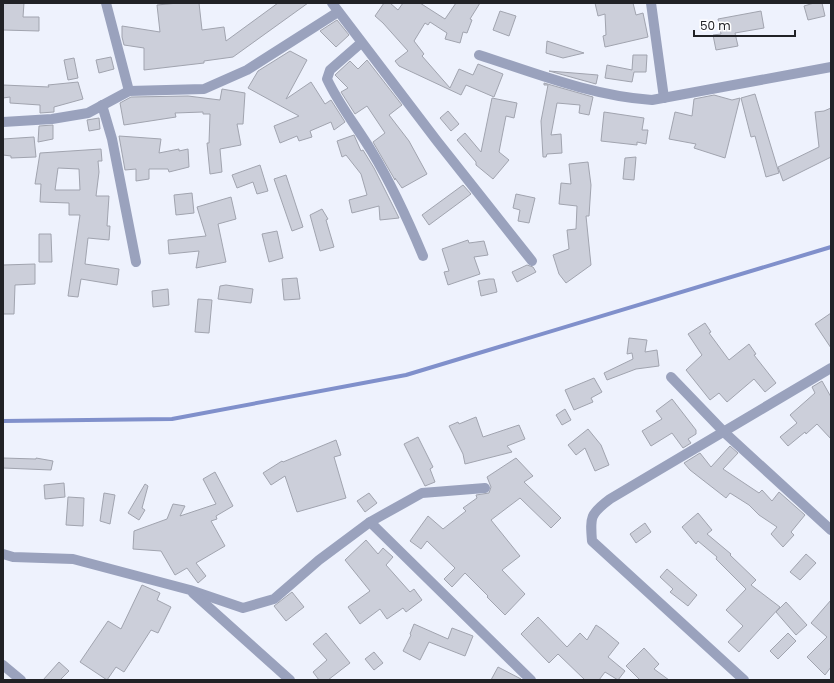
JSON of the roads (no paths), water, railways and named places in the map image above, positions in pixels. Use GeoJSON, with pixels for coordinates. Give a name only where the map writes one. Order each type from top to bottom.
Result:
{"type":"FeatureCollection","features":[{"type":"Feature","properties":{"kind":"street"},"geometry":{"type":"LineString","coordinates":[[106,3],[129,90]]}},
{"type":"Feature","properties":{"kind":"street"},"geometry":{"type":"LineString","coordinates":[[332,3],[532,261]]}},
{"type":"Feature","properties":{"kind":"street"},"geometry":{"type":"LineString","coordinates":[[651,3],[664,98]]}},
{"type":"Feature","properties":{"kind":"street"},"geometry":{"type":"LineString","coordinates":[[3,122],[52,119],[88,114],[129,90],[204,89],[247,70],[338,12]]}},
{"type":"Feature","properties":{"kind":"street"},"geometry":{"type":"LineString","coordinates":[[362,43],[330,70],[327,79],[333,93],[371,151],[398,198],[423,256]]}},
{"type":"Feature","properties":{"kind":"street"},"geometry":{"type":"LineString","coordinates":[[479,55],[581,87],[623,98],[652,100],[831,67]]}},
{"type":"Feature","properties":{"kind":"street"},"geometry":{"type":"LineString","coordinates":[[102,105],[112,139],[136,262]]}},
{"type":"Feature","properties":{"kind":"street"},"geometry":{"type":"LineString","coordinates":[[744,680],[592,541],[591,524],[595,511],[610,499],[831,368]]}},
{"type":"Feature","properties":{"kind":"street"},"geometry":{"type":"LineString","coordinates":[[671,377],[725,432],[831,530]]}},
{"type":"Feature","properties":{"kind":"street"},"geometry":{"type":"LineString","coordinates":[[3,554],[13,557],[73,559],[190,590],[243,608],[274,599],[319,560],[370,522],[422,493],[485,488]]}},
{"type":"Feature","properties":{"kind":"street"},"geometry":{"type":"LineString","coordinates":[[370,522],[531,680]]}},
{"type":"Feature","properties":{"kind":"street"},"geometry":{"type":"LineString","coordinates":[[190,590],[290,680]]}},
{"type":"Feature","properties":{"kind":"street"},"geometry":{"type":"LineString","coordinates":[[3,665],[21,680]]}},
{"type":"Feature","properties":{"kind":"waterway"},"geometry":{"type":"LineString","coordinates":[[3,421],[172,419],[406,375],[831,247]]}}]}
